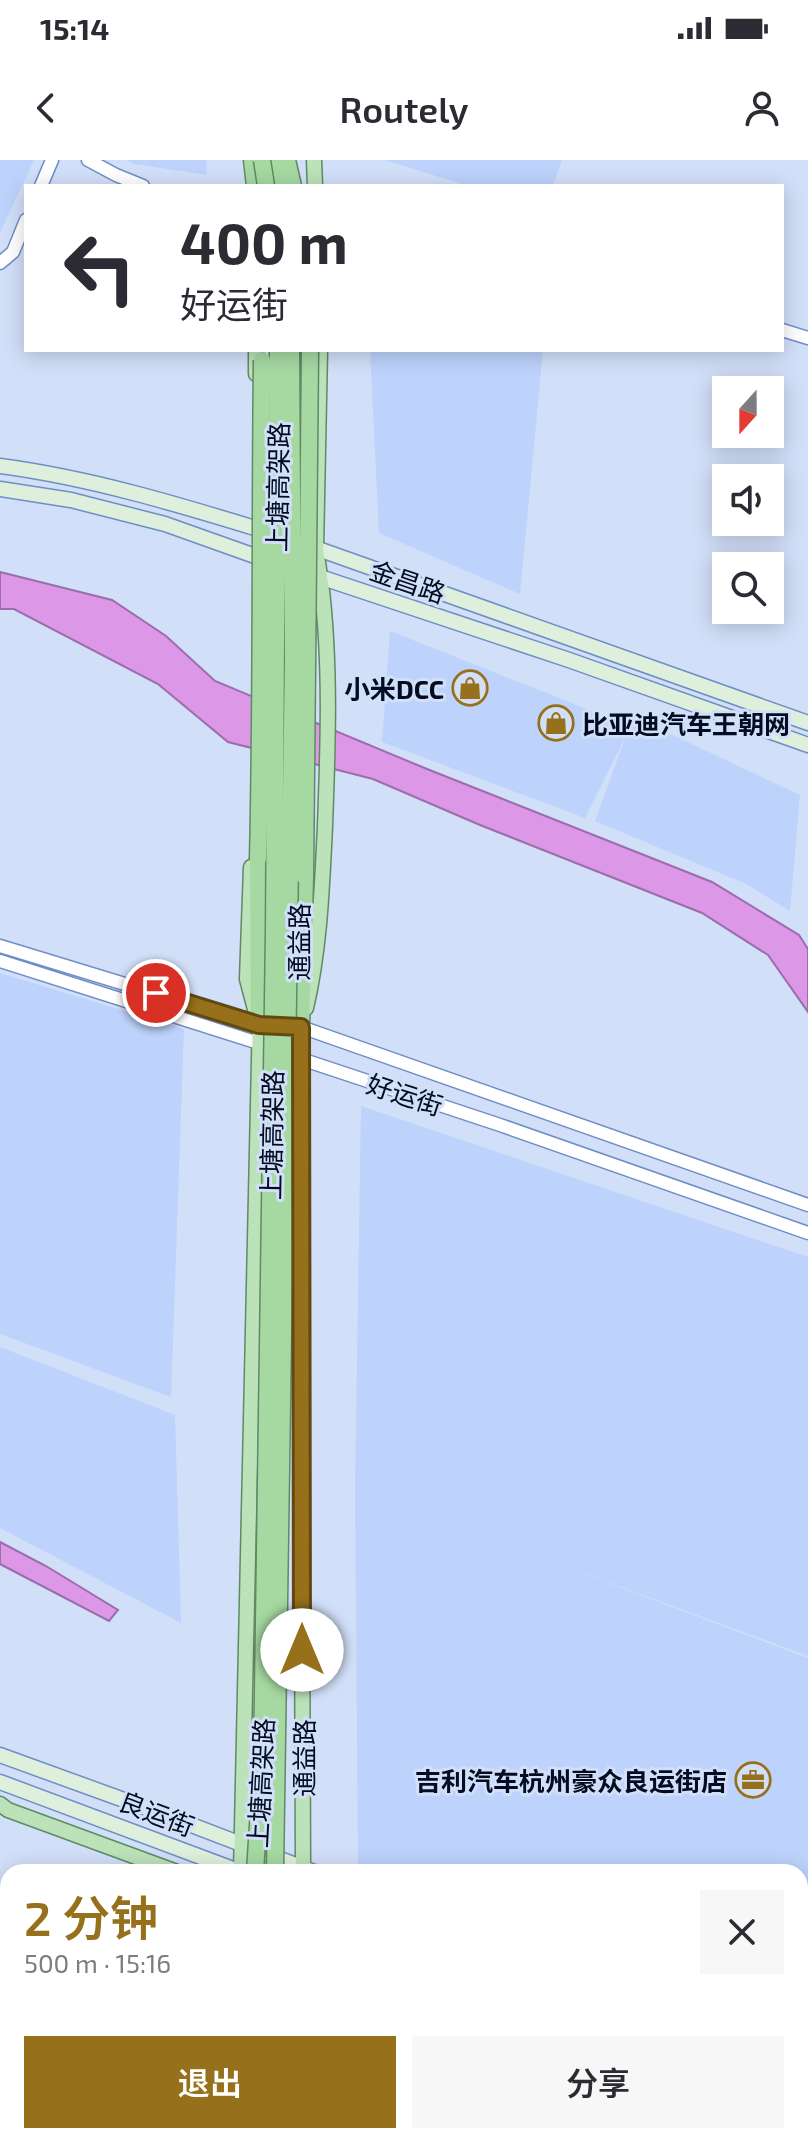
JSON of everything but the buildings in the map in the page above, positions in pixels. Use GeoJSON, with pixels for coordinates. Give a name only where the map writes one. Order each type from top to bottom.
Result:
{"type":"FeatureCollection","features":[{"type":"Feature","properties":{"kind":"highway"},"geometry":{"type":"LineString","coordinates":[[252,160],[259,184]]}},
{"type":"Feature","properties":{"kind":"highway"},"geometry":{"type":"LineString","coordinates":[[260,184],[262,160]]}},
{"type":"Feature","properties":{"kind":"highway"},"geometry":{"type":"LineString","coordinates":[[281,184],[282,160]]}},
{"type":"Feature","properties":{"kind":"highway"},"geometry":{"type":"LineString","coordinates":[[282,160],[292,184]]}},
{"type":"Feature","properties":{"kind":"highway"},"geometry":{"type":"LineString","coordinates":[[259,352],[262,713],[258,859],[259,1025]]}},
{"type":"Feature","properties":{"kind":"highway","name":"上塘高架路"},"geometry":{"type":"LineString","coordinates":[[256,1864],[262,1761],[275,902],[275,352]]}},
{"type":"Feature","properties":{"kind":"highway","name":"上塘高架路"},"geometry":{"type":"LineString","coordinates":[[275,1864],[293,661],[291,352]]}},
{"type":"Feature","properties":{"kind":"highway"},"geometry":{"type":"LineString","coordinates":[[301,1027],[310,352]]}},
{"type":"Feature","properties":{"kind":"main road"},"geometry":{"type":"LineString","coordinates":[[314,160],[315,184]]}},
{"type":"Feature","properties":{"kind":"main road"},"geometry":{"type":"LineString","coordinates":[[259,352],[253,802],[247,979],[259,1025]]}},
{"type":"Feature","properties":{"kind":"main road","name":"通益路"},"geometry":{"type":"LineString","coordinates":[[241,1864],[275,352]]}},
{"type":"Feature","properties":{"kind":"main road","name":"通益路"},"geometry":{"type":"LineString","coordinates":[[307,1864],[301,1027],[296,960],[303,638],[320,576],[316,549],[320,352]]}},
{"type":"Feature","properties":{"kind":"main road","name":"金昌路"},"geometry":{"type":"LineString","coordinates":[[0,466],[114,488],[271,532],[808,723]]}},
{"type":"Feature","properties":{"kind":"main road","name":"金昌路"},"geometry":{"type":"LineString","coordinates":[[0,489],[71,500],[165,524],[569,660],[808,745]]}},
{"type":"Feature","properties":{"kind":"main road"},"geometry":{"type":"LineString","coordinates":[[301,1027],[313,978],[320,912],[327,781],[325,617],[320,576]]}},
{"type":"Feature","properties":{"kind":"main road","name":"良运街"},"geometry":{"type":"LineString","coordinates":[[0,1755],[290,1864]]}},
{"type":"Feature","properties":{"kind":"main road","name":"良运街"},"geometry":{"type":"LineString","coordinates":[[0,1782],[220,1864]]}},
{"type":"Feature","properties":{"kind":"main road"},"geometry":{"type":"LineString","coordinates":[[0,1804],[8,1810],[155,1864]]}},
{"type":"Feature","properties":{"kind":"street"},"geometry":{"type":"LineString","coordinates":[[42,184],[52,160]]}},
{"type":"Feature","properties":{"kind":"street"},"geometry":{"type":"LineString","coordinates":[[88,160],[139,184]]}},
{"type":"Feature","properties":{"kind":"street"},"geometry":{"type":"LineString","coordinates":[[0,263],[13,252],[24,225]]}},
{"type":"Feature","properties":{"kind":"street"},"geometry":{"type":"LineString","coordinates":[[784,331],[808,338]]}},
{"type":"Feature","properties":{"kind":"street","name":"好运街"},"geometry":{"type":"LineString","coordinates":[[0,946],[259,1025],[301,1027],[808,1205]]}},
{"type":"Feature","properties":{"kind":"street","name":"好运街"},"geometry":{"type":"LineString","coordinates":[[0,961],[258,1042],[808,1233]]}},
{"type":"Feature","properties":{"kind":"shaded area"},"geometry":{"type":"Polygon","coordinates":[[[0,160],[34,160],[0,233],[0,160]]]}},
{"type":"Feature","properties":{"kind":"shaded area"},"geometry":{"type":"Polygon","coordinates":[[[127,160],[206,160],[207,175],[134,164],[127,160]]]}},
{"type":"Feature","properties":{"kind":"shaded area"},"geometry":{"type":"Polygon","coordinates":[[[385,160],[562,160],[554,184],[462,184],[385,160]]]}},
{"type":"Feature","properties":{"kind":"shaded area"},"geometry":{"type":"Polygon","coordinates":[[[370,352],[543,352],[520,594],[379,533],[370,352]]]}},
{"type":"Feature","properties":{"kind":"shaded area"},"geometry":{"type":"Polygon","coordinates":[[[0,572],[112,600],[166,636],[215,681],[712,882],[799,935],[808,949],[808,1012],[768,955],[702,913],[373,779],[228,742],[158,684],[14,609],[0,609],[0,572]]]}},
{"type":"Feature","properties":{"kind":"shaded area"},"geometry":{"type":"Polygon","coordinates":[[[390,631],[630,726],[634,717],[800,795],[790,911],[746,884],[595,821],[626,736],[585,818],[382,742],[390,631]]]}},
{"type":"Feature","properties":{"kind":"shaded area"},"geometry":{"type":"Polygon","coordinates":[[[0,973],[184,1029],[171,1397],[0,1334],[0,973]]]}},
{"type":"Feature","properties":{"kind":"shaded area"},"geometry":{"type":"Polygon","coordinates":[[[361,1106],[808,1257],[808,1656],[529,1553],[808,1658],[808,1864],[358,1864],[355,1488],[361,1106]]]}},
{"type":"Feature","properties":{"kind":"shaded area"},"geometry":{"type":"Polygon","coordinates":[[[0,1347],[175,1415],[181,1623],[0,1528],[0,1347]]]}},
{"type":"Feature","properties":{"kind":"shaded area"},"geometry":{"type":"Polygon","coordinates":[[[0,1542],[118,1610],[109,1621],[0,1564],[0,1542]]]}},
{"type":"Feature","properties":{"kind":"place","name":"小米DCC"},"geometry":{"type":"Point","coordinates":[470,688]}},
{"type":"Feature","properties":{"kind":"place","name":"比亚迪汽车王朝网"},"geometry":{"type":"Point","coordinates":[556,723]}},
{"type":"Feature","properties":{"kind":"place","name":"吉利汽车杭州豪众良运街店"},"geometry":{"type":"Point","coordinates":[753,1780]}},
{"type":"Feature","properties":{"kind":"route"},"geometry":{"type":"LineString","coordinates":[[156,993],[259,1025],[301,1027],[302,1650]]}}]}
